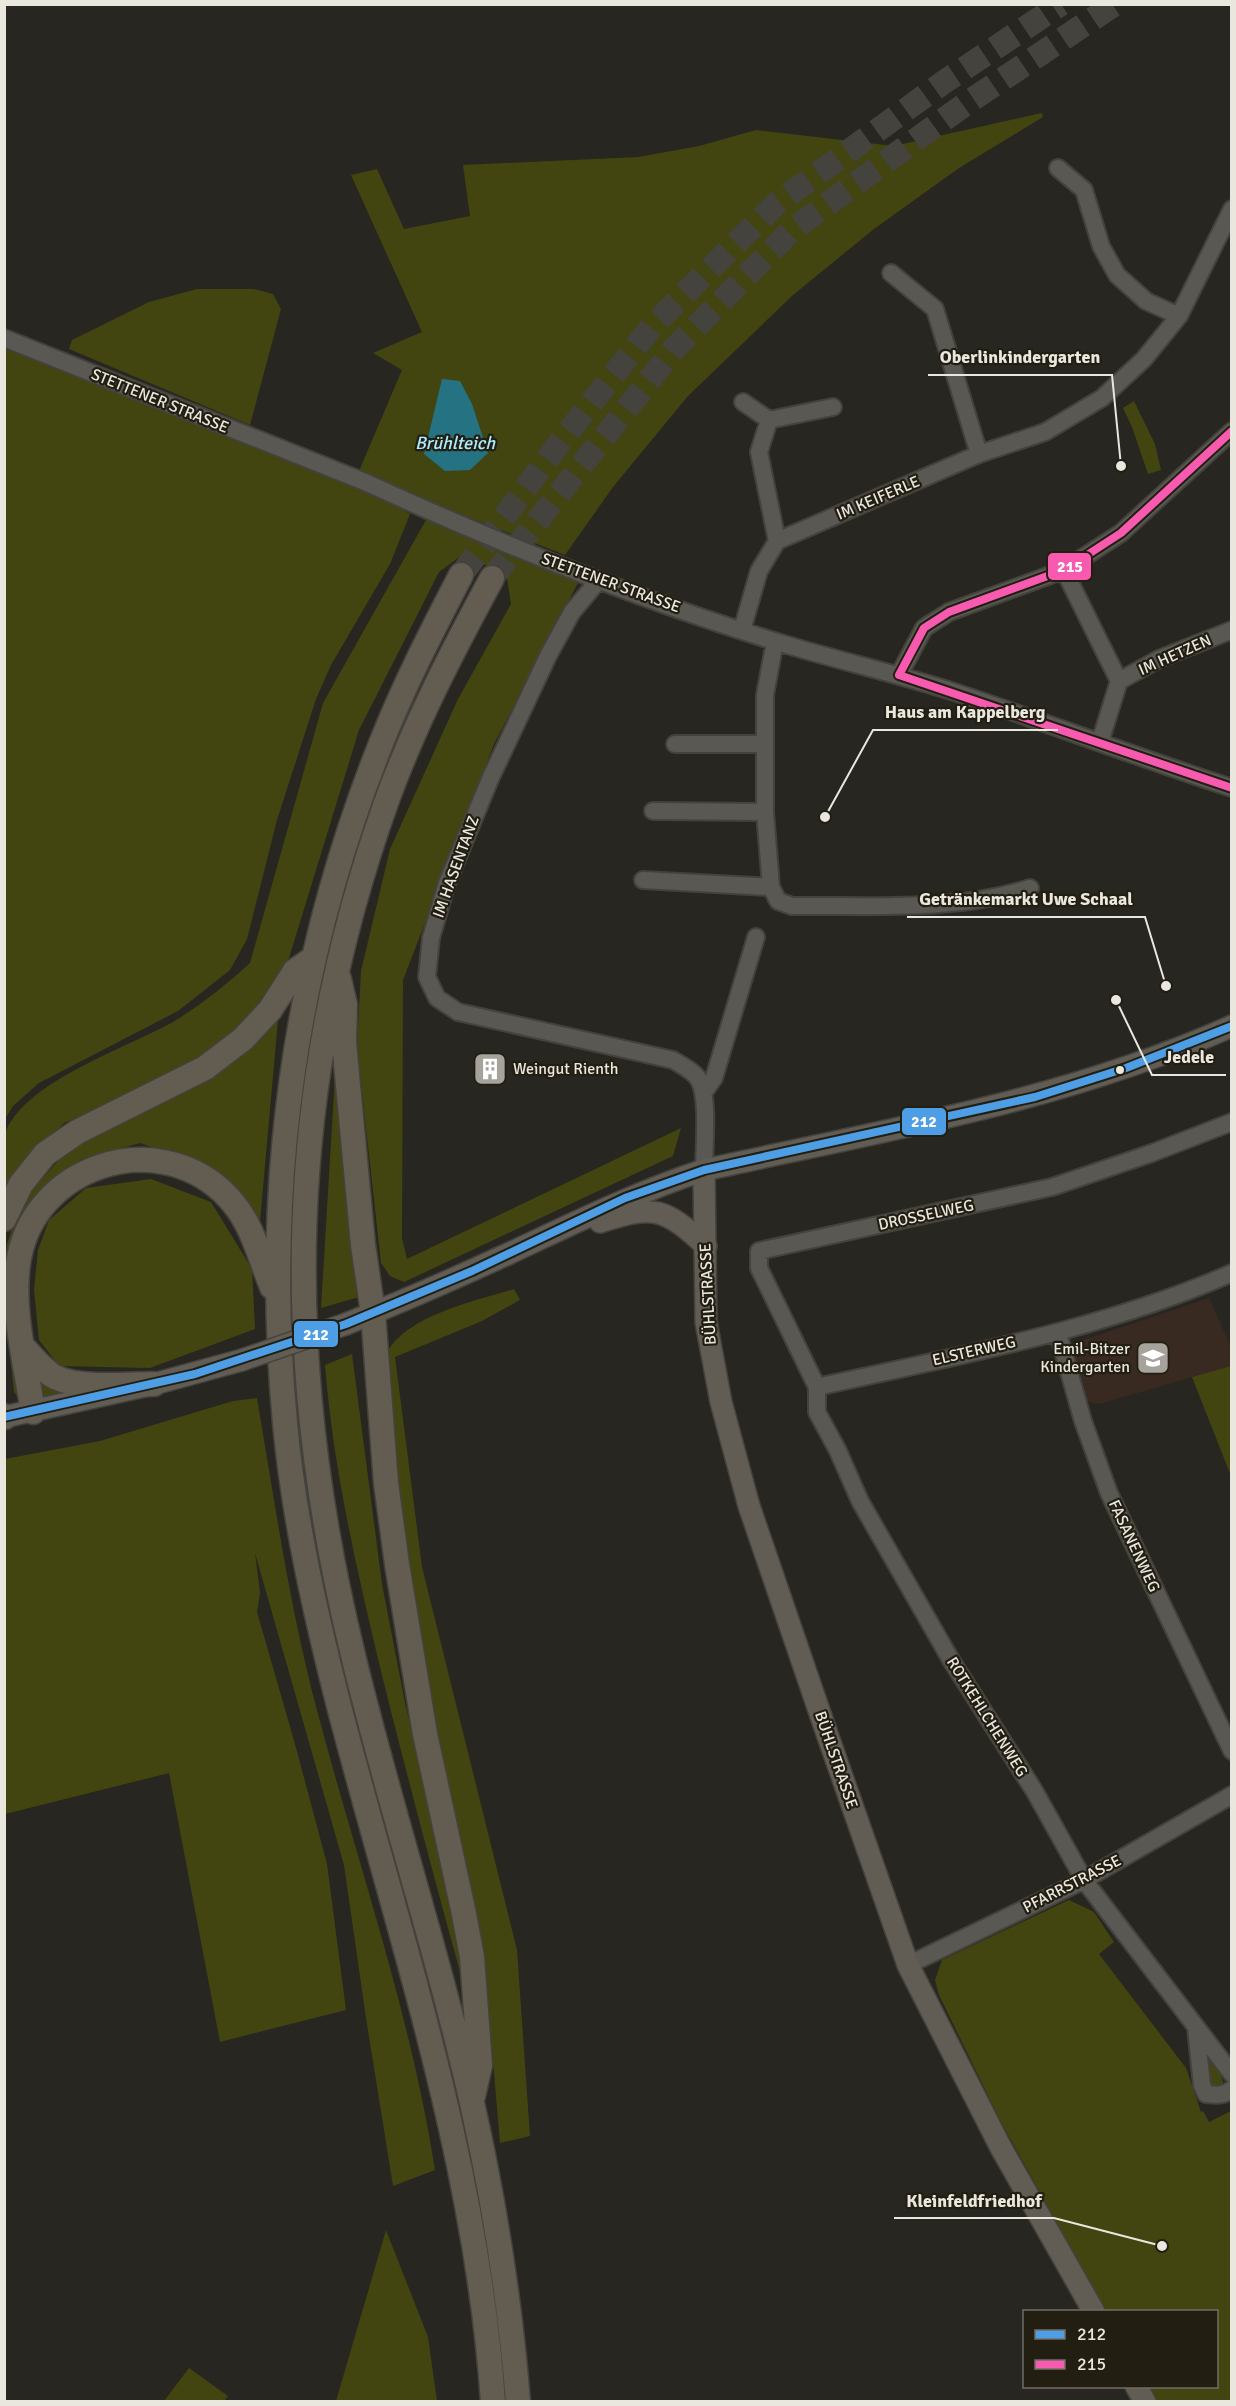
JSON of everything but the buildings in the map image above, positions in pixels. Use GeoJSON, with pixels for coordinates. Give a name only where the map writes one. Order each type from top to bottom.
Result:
{"type":"FeatureCollection","features":[{"type":"Feature","properties":{"kind":"highway"},"geometry":{"type":"LineString","coordinates":[[461,575],[416,662],[380,745],[353,820],[314,958],[295,1052],[284,1134],[279,1214],[278,1302],[287,1440],[311,1584],[339,1705],[446,2104],[477,2267],[493,2402]]}},
{"type":"Feature","properties":{"kind":"highway"},"geometry":{"type":"LineString","coordinates":[[492,578],[436,684],[388,799],[364,869],[337,970],[317,1076],[305,1202],[303,1321],[312,1437],[333,1568],[352,1651],[472,2101],[503,2268],[518,2402]]}},
{"type":"Feature","properties":{"kind":"highway"},"geometry":{"type":"LineString","coordinates":[[4,1219],[21,1184],[45,1154],[77,1132],[205,1068],[243,1039],[270,1010],[295,971],[314,958]]}},
{"type":"Feature","properties":{"kind":"highway"},"geometry":{"type":"LineString","coordinates":[[337,970],[345,1005],[344,1042],[363,1245],[373,1313],[386,1483],[410,1651],[425,1734],[472,1957],[480,2065],[472,2101]]}},
{"type":"Feature","properties":{"kind":"highway"},"geometry":{"type":"LineString","coordinates":[[33,1412],[17,1305],[19,1258],[29,1230],[46,1202],[66,1183],[97,1167],[126,1160],[154,1161],[177,1166],[202,1176],[222,1191],[247,1222],[278,1302]]}},
{"type":"Feature","properties":{"kind":"highway"},"geometry":{"type":"LineString","coordinates":[[23,1347],[56,1378],[91,1384],[154,1384]]}},
{"type":"Feature","properties":{"kind":"main road"},"geometry":{"type":"LineString","coordinates":[[5,1417],[154,1384],[242,1360],[346,1324],[517,1250],[626,1198],[704,1170],[1035,1097],[1126,1068],[1232,1026]]}},
{"type":"Feature","properties":{"kind":"main road","name":"BÜHLSTRASSE"},"geometry":{"type":"LineString","coordinates":[[704,1170],[706,1322],[721,1402],[749,1506],[908,1965],[1000,2146],[1093,2310]]}},
{"type":"Feature","properties":{"kind":"main road"},"geometry":{"type":"LineString","coordinates":[[517,1250],[625,1214],[657,1211],[670,1216],[706,1246]]}},
{"type":"Feature","properties":{"kind":"main road"},"geometry":{"type":"LineString","coordinates":[[1137,2388],[1145,2402]]}},
{"type":"Feature","properties":{"kind":"street"},"geometry":{"type":"LineString","coordinates":[[1058,168],[1084,190],[1101,246],[1117,275],[1146,302],[1179,316]]}},
{"type":"Feature","properties":{"kind":"street","name":"IM KEIFERLE"},"geometry":{"type":"LineString","coordinates":[[777,541],[979,454],[1045,432],[1102,398],[1144,359],[1179,316],[1232,209]]}},
{"type":"Feature","properties":{"kind":"street"},"geometry":{"type":"LineString","coordinates":[[891,273],[935,309],[979,454]]}},
{"type":"Feature","properties":{"kind":"street","name":"STETTENER STRASSE"},"geometry":{"type":"LineString","coordinates":[[4,338],[365,482],[598,581],[775,641],[898,675],[1230,785]]}},
{"type":"Feature","properties":{"kind":"street"},"geometry":{"type":"LineString","coordinates":[[743,402],[769,420],[833,407]]}},
{"type":"Feature","properties":{"kind":"street"},"geometry":{"type":"LineString","coordinates":[[742,630],[759,571],[777,541],[759,452],[769,420]]}},
{"type":"Feature","properties":{"kind":"street"},"geometry":{"type":"LineString","coordinates":[[898,675],[924,628],[932,622],[949,612],[1064,570],[1121,533],[1232,431]]}},
{"type":"Feature","properties":{"kind":"street","name":"IM HETZEN"},"geometry":{"type":"LineString","coordinates":[[1064,570],[1119,681],[1100,742]]}},
{"type":"Feature","properties":{"kind":"street","name":"IM HASENTANZ"},"geometry":{"type":"LineString","coordinates":[[598,581],[572,612],[562,630],[491,777],[447,883],[431,938],[427,977],[437,998],[458,1012],[673,1060],[698,1078],[704,1092]]}},
{"type":"Feature","properties":{"kind":"street","name":"IM HETZEN"},"geometry":{"type":"LineString","coordinates":[[1119,681],[1159,659],[1232,630]]}},
{"type":"Feature","properties":{"kind":"street"},"geometry":{"type":"LineString","coordinates":[[775,641],[765,695],[765,812],[771,887],[778,901],[792,906],[967,903],[1011,895],[1030,888]]}},
{"type":"Feature","properties":{"kind":"street"},"geometry":{"type":"LineString","coordinates":[[675,744],[765,744]]}},
{"type":"Feature","properties":{"kind":"street"},"geometry":{"type":"LineString","coordinates":[[653,811],[765,812]]}},
{"type":"Feature","properties":{"kind":"street"},"geometry":{"type":"LineString","coordinates":[[643,880],[771,887]]}},
{"type":"Feature","properties":{"kind":"street"},"geometry":{"type":"LineString","coordinates":[[704,1170],[704,1092],[714,1078],[756,937]]}},
{"type":"Feature","properties":{"kind":"street","name":"DROSSELWEG"},"geometry":{"type":"LineString","coordinates":[[817,1387],[759,1268],[759,1251],[1052,1187],[1152,1154],[1232,1122]]}},
{"type":"Feature","properties":{"kind":"street","name":"ELSTERWEG"},"geometry":{"type":"LineString","coordinates":[[817,1387],[1058,1333],[1206,1284],[1232,1273]]}},
{"type":"Feature","properties":{"kind":"street","name":"FASANENWEG"},"geometry":{"type":"LineString","coordinates":[[1058,1333],[1083,1421],[1109,1493],[1232,1751]]}},
{"type":"Feature","properties":{"kind":"street","name":"ROTKEHLCHENWEG"},"geometry":{"type":"LineString","coordinates":[[817,1387],[817,1412],[838,1451],[860,1501],[951,1659],[1035,1792],[1084,1880],[1232,2074]]}},
{"type":"Feature","properties":{"kind":"street","name":"PFARRSTRASSE"},"geometry":{"type":"LineString","coordinates":[[908,1965],[1084,1880],[1232,1795]]}},
{"type":"Feature","properties":{"kind":"street"},"geometry":{"type":"LineString","coordinates":[[1196,2027],[1202,2085],[1206,2094],[1216,2095],[1232,2089]]}},
{"type":"Feature","properties":{"kind":"shaded area"},"geometry":{"type":"Polygon","coordinates":[[[1042,113],[1043,117],[959,168],[874,229],[793,295],[688,396],[613,487],[565,555],[427,501],[359,471],[402,370],[373,353],[422,332],[351,175],[377,169],[404,229],[470,216],[463,165],[638,157],[699,146],[756,130],[894,146],[1042,113]]]}},
{"type":"Feature","properties":{"kind":"shaded area"},"geometry":{"type":"Polygon","coordinates":[[[197,289],[254,289],[273,294],[281,309],[250,425],[69,349],[72,340],[149,302],[197,289]]]}},
{"type":"Feature","properties":{"kind":"shaded area"},"geometry":{"type":"Polygon","coordinates":[[[5,342],[361,485],[410,514],[390,564],[331,665],[316,699],[277,820],[247,939],[230,970],[178,1011],[39,1083],[13,1106],[5,1119],[5,342]]]}},
{"type":"Feature","properties":{"kind":"shaded area"},"geometry":{"type":"Polygon","coordinates":[[[1134,401],[1155,444],[1161,470],[1148,474],[1123,408],[1134,401]]]}},
{"type":"Feature","properties":{"kind":"shaded area"},"geometry":{"type":"Polygon","coordinates":[[[426,520],[579,581],[494,744],[403,980],[402,1238],[407,1259],[681,1128],[673,1156],[404,1282],[390,1276],[381,1263],[357,1046],[361,971],[390,849],[458,699],[511,604],[507,578],[465,553],[439,572],[359,730],[289,958],[242,1027],[182,1072],[64,1123],[8,1181],[5,1191],[3,1151],[6,1131],[17,1113],[34,1097],[56,1081],[80,1068],[173,1022],[213,994],[250,963],[323,703],[426,520]]]}},
{"type":"Feature","properties":{"kind":"shaded area"},"geometry":{"type":"Polygon","coordinates":[[[278,1020],[260,1221],[212,1168],[140,1143],[80,1160],[29,1211],[20,1397],[18,1397],[14,1392],[5,1309],[4,1268],[7,1244],[22,1201],[69,1149],[204,1081],[278,1020]]]}},
{"type":"Feature","properties":{"kind":"shaded area"},"geometry":{"type":"Polygon","coordinates":[[[335,1076],[359,1297],[321,1308],[335,1076]]]}},
{"type":"Feature","properties":{"kind":"shaded area"},"geometry":{"type":"Polygon","coordinates":[[[151,1179],[211,1202],[252,1269],[255,1329],[150,1368],[59,1366],[39,1340],[34,1290],[38,1250],[49,1220],[86,1188],[151,1179]]]}},
{"type":"Feature","properties":{"kind":"shaded area"},"geometry":{"type":"Polygon","coordinates":[[[514,1289],[520,1300],[482,1321],[395,1357],[422,1567],[517,1950],[530,2136],[500,2143],[483,1944],[441,1752],[414,1595],[394,1447],[387,1352],[410,1328],[426,1319],[462,1304],[514,1289]]]}},
{"type":"Feature","properties":{"kind":"shaded area","name":"Emil-Bitzer Kindergarten"},"geometry":{"type":"Polygon","coordinates":[[[1209,1298],[1231,1347],[1231,1366],[1099,1404],[1085,1401],[1072,1350],[1078,1342],[1209,1298]]]}},
{"type":"Feature","properties":{"kind":"shaded area"},"geometry":{"type":"Polygon","coordinates":[[[352,1354],[382,1584],[405,1703],[432,1812],[467,1997],[378,1659],[339,1476],[325,1365],[352,1354]]]}},
{"type":"Feature","properties":{"kind":"shaded area"},"geometry":{"type":"Polygon","coordinates":[[[1232,1366],[1231,1476],[1192,1377],[1232,1366]]]}},
{"type":"Feature","properties":{"kind":"shaded area"},"geometry":{"type":"Polygon","coordinates":[[[38,1372],[79,1392],[40,1400],[38,1372]]]}},
{"type":"Feature","properties":{"kind":"shaded area"},"geometry":{"type":"Polygon","coordinates":[[[257,1398],[284,1557],[308,1675],[398,1997],[425,2112],[435,2170],[393,2186],[344,1865],[255,1553],[260,1593],[257,1612],[327,1864],[346,2010],[220,2042],[169,1773],[5,1814],[5,1459],[100,1441],[233,1401],[257,1398]]]}},
{"type":"Feature","properties":{"kind":"shaded area"},"geometry":{"type":"Polygon","coordinates":[[[1069,1900],[1094,1912],[1114,1942],[1099,1954],[1186,2068],[1201,2112],[1203,2111],[1209,2122],[1231,2111],[1231,2401],[1156,2401],[1149,2388],[1218,2388],[1218,2310],[1104,2310],[1000,2120],[939,1995],[935,1980],[942,1960],[1069,1900]]]}},
{"type":"Feature","properties":{"kind":"shaded area"},"geometry":{"type":"Polygon","coordinates":[[[1208,2059],[1221,2074],[1224,2086],[1220,2089],[1211,2087],[1206,2061],[1208,2059]]]}},
{"type":"Feature","properties":{"kind":"shaded area"},"geometry":{"type":"Polygon","coordinates":[[[386,2230],[428,2337],[437,2401],[336,2401],[386,2230]]]}},
{"type":"Feature","properties":{"kind":"shaded area"},"geometry":{"type":"Polygon","coordinates":[[[189,2368],[228,2396],[224,2401],[164,2401],[189,2368]]]}},
{"type":"Feature","properties":{"kind":"water","name":"Brühlteich"},"geometry":{"type":"Polygon","coordinates":[[[442,379],[460,381],[472,404],[488,453],[470,470],[445,471],[424,454],[442,379]]]}},
{"type":"Feature","properties":{"kind":"tunnel"},"geometry":{"type":"LineString","coordinates":[[461,575],[557,446],[654,324],[776,204],[944,82],[1061,4]]}},
{"type":"Feature","properties":{"kind":"tunnel"},"geometry":{"type":"LineString","coordinates":[[492,578],[675,348],[793,229],[964,105],[1115,4]]}},
{"type":"Feature","properties":{"kind":"transit line","name":"215"},"geometry":{"type":"LineString","coordinates":[[899,675],[924,628],[949,612],[1064,570],[1121,533],[1232,431]]}},
{"type":"Feature","properties":{"kind":"transit line","name":"215"},"geometry":{"type":"LineString","coordinates":[[899,675],[1232,788]]}},
{"type":"Feature","properties":{"kind":"transit line","name":"212"},"geometry":{"type":"LineString","coordinates":[[4,1417],[195,1374],[346,1324],[472,1271],[625,1198],[704,1170],[1035,1097],[1126,1068],[1232,1026]]}},
{"type":"Feature","properties":{"kind":"place","name":"Oberlinkindergarten"},"geometry":{"type":"Point","coordinates":[1121,466]}},
{"type":"Feature","properties":{"kind":"place","name":"Haus am Kappelberg"},"geometry":{"type":"Point","coordinates":[825,817]}},
{"type":"Feature","properties":{"kind":"place","name":"Getränkemarkt Uwe Schaal"},"geometry":{"type":"Point","coordinates":[1166,986]}},
{"type":"Feature","properties":{"kind":"place","name":"Jedele"},"geometry":{"type":"Point","coordinates":[1116,1000]}},
{"type":"Feature","properties":{"kind":"place","name":"Weingut Rienth"},"geometry":{"type":"Point","coordinates":[490,1069]}},
{"type":"Feature","properties":{"kind":"place","name":"Emil-Bitzer Kindergarten"},"geometry":{"type":"Point","coordinates":[1153,1358]}},
{"type":"Feature","properties":{"kind":"place","name":"Kleinfeldfriedhof"},"geometry":{"type":"Point","coordinates":[1162,2246]}}]}
